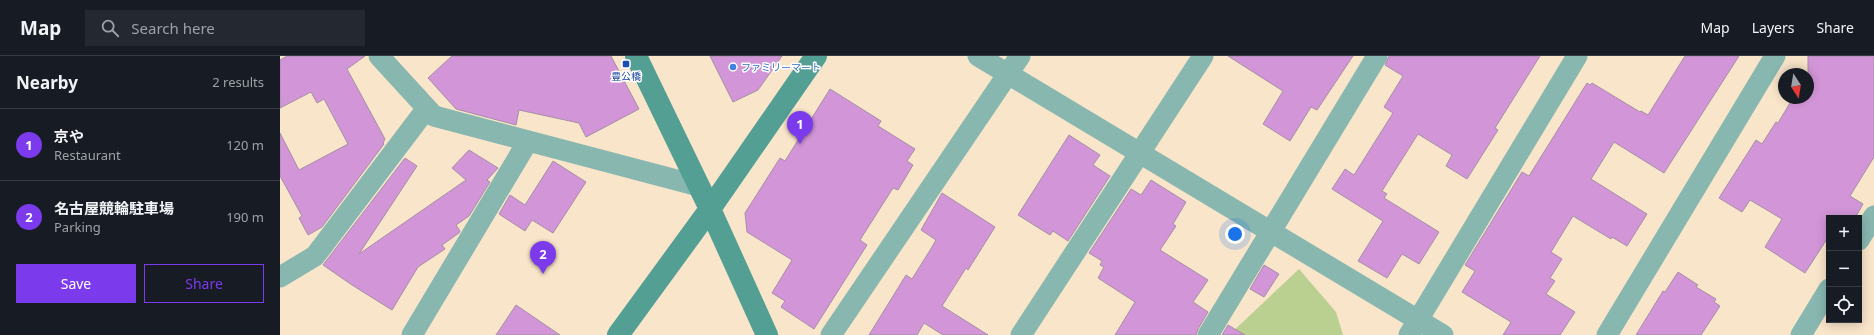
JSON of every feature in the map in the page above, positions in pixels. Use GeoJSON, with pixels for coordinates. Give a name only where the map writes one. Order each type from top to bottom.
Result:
{"type":"FeatureCollection","features":[{"type":"Feature","properties":{"kind":"street"},"geometry":{"type":"LineString","coordinates":[[379,56],[434,116],[699,186]]}},
{"type":"Feature","properties":{"kind":"street"},"geometry":{"type":"LineString","coordinates":[[636,56],[710,209],[767,335]]}},
{"type":"Feature","properties":{"kind":"street"},"geometry":{"type":"LineString","coordinates":[[618,335],[710,209],[816,56]]}},
{"type":"Feature","properties":{"kind":"street"},"geometry":{"type":"LineString","coordinates":[[978,56],[1271,232],[1414,328],[1443,335]]}},
{"type":"Feature","properties":{"kind":"street"},"geometry":{"type":"LineString","coordinates":[[831,335],[1020,56]]}},
{"type":"Feature","properties":{"kind":"street"},"geometry":{"type":"LineString","coordinates":[[1021,335],[1203,56]]}},
{"type":"Feature","properties":{"kind":"street"},"geometry":{"type":"LineString","coordinates":[[1208,335],[1377,56]]}},
{"type":"Feature","properties":{"kind":"street"},"geometry":{"type":"LineString","coordinates":[[1414,328],[1577,56]]}},
{"type":"Feature","properties":{"kind":"street"},"geometry":{"type":"LineString","coordinates":[[1607,335],[1775,56]]}},
{"type":"Feature","properties":{"kind":"street"},"geometry":{"type":"LineString","coordinates":[[280,277],[315,256],[427,108]]}},
{"type":"Feature","properties":{"kind":"street"},"geometry":{"type":"LineString","coordinates":[[412,335],[528,141]]}},
{"type":"Feature","properties":{"kind":"street"},"geometry":{"type":"LineString","coordinates":[[1862,235],[1874,216]]}},
{"type":"Feature","properties":{"kind":"street"},"geometry":{"type":"LineString","coordinates":[[1801,335],[1826,294]]}},
{"type":"Feature","properties":{"kind":"green space"},"geometry":{"type":"Polygon","coordinates":[[[1299,269],[1336,312],[1343,335],[1229,335],[1299,269]]]}},
{"type":"Feature","properties":{"kind":"building"},"geometry":{"type":"Polygon","coordinates":[[[287,56],[365,56],[347,69],[385,139],[384,144],[322,227],[308,235],[299,218],[302,216],[280,176],[280,133],[299,170],[348,144],[324,99],[317,103],[311,92],[280,108],[280,60],[287,56]]]}},
{"type":"Feature","properties":{"kind":"building"},"geometry":{"type":"Polygon","coordinates":[[[452,56],[611,56],[639,109],[586,137],[579,123],[519,110],[516,125],[456,109],[428,78],[452,56]]]}},
{"type":"Feature","properties":{"kind":"building"},"geometry":{"type":"Polygon","coordinates":[[[710,56],[782,56],[758,90],[733,102],[710,56]]]}},
{"type":"Feature","properties":{"kind":"building"},"geometry":{"type":"Polygon","coordinates":[[[1228,56],[1353,56],[1317,110],[1311,107],[1290,141],[1263,124],[1283,91],[1228,56]]]}},
{"type":"Feature","properties":{"kind":"building"},"geometry":{"type":"Polygon","coordinates":[[[1389,56],[1540,56],[1495,128],[1498,130],[1467,179],[1446,166],[1452,155],[1418,134],[1382,191],[1387,194],[1384,198],[1439,232],[1419,264],[1402,254],[1387,278],[1358,261],[1383,221],[1332,189],[1345,169],[1354,175],[1393,113],[1384,107],[1403,76],[1385,65],[1389,56]]]}},
{"type":"Feature","properties":{"kind":"building"},"geometry":{"type":"Polygon","coordinates":[[[1685,56],[1739,56],[1664,173],[1614,142],[1591,179],[1647,214],[1627,246],[1612,237],[1611,239],[1573,216],[1551,252],[1562,259],[1550,278],[1555,281],[1546,294],[1575,312],[1560,335],[1503,335],[1511,322],[1462,292],[1475,271],[1465,265],[1522,172],[1529,176],[1587,83],[1590,85],[1592,83],[1640,112],[1641,111],[1648,115],[1685,56]]]}},
{"type":"Feature","properties":{"kind":"building"},"geometry":{"type":"Polygon","coordinates":[[[1808,56],[1874,56],[1874,157],[1850,196],[1863,204],[1857,215],[1826,215],[1826,241],[1805,273],[1765,247],[1782,219],[1750,200],[1742,212],[1719,198],[1756,140],[1762,144],[1776,122],[1778,123],[1789,104],[1814,104],[1814,68],[1808,68],[1808,56]]]}},
{"type":"Feature","properties":{"kind":"building"},"geometry":{"type":"Polygon","coordinates":[[[830,89],[881,121],[878,126],[915,149],[907,161],[913,165],[898,190],[893,188],[860,240],[867,245],[814,329],[781,307],[785,301],[772,293],[792,260],[747,232],[745,213],[780,158],[785,161],[830,89]]]}},
{"type":"Feature","properties":{"kind":"building"},"geometry":{"type":"Polygon","coordinates":[[[1069,135],[1100,155],[1093,165],[1110,176],[1068,241],[1053,231],[1050,235],[1018,215],[1069,135]]]}},
{"type":"Feature","properties":{"kind":"building"},"geometry":{"type":"Polygon","coordinates":[[[469,150],[498,168],[487,180],[490,182],[469,216],[456,225],[460,231],[459,233],[442,245],[445,249],[418,267],[392,310],[323,265],[405,158],[417,166],[359,254],[466,180],[452,168],[469,150]]]}},
{"type":"Feature","properties":{"kind":"building"},"geometry":{"type":"Polygon","coordinates":[[[553,161],[586,182],[553,233],[532,220],[525,231],[499,214],[510,195],[525,205],[553,161]]]}},
{"type":"Feature","properties":{"kind":"building"},"geometry":{"type":"Polygon","coordinates":[[[1151,180],[1186,202],[1173,224],[1176,226],[1160,250],[1208,280],[1193,302],[1208,312],[1196,335],[1115,335],[1135,302],[1098,278],[1104,267],[1100,265],[1102,261],[1089,253],[1131,189],[1141,195],[1151,180]]]}},
{"type":"Feature","properties":{"kind":"building"},"geometry":{"type":"Polygon","coordinates":[[[942,193],[995,227],[968,270],[966,268],[942,306],[988,335],[943,335],[924,323],[917,335],[869,335],[906,275],[912,279],[936,240],[921,230],[942,193]]]}},
{"type":"Feature","properties":{"kind":"building"},"geometry":{"type":"Polygon","coordinates":[[[1264,265],[1279,274],[1264,297],[1250,289],[1264,265]]]}},
{"type":"Feature","properties":{"kind":"building"},"geometry":{"type":"Polygon","coordinates":[[[1678,272],[1698,285],[1696,287],[1716,299],[1714,302],[1720,306],[1701,335],[1636,335],[1663,291],[1665,292],[1678,272]]]}},
{"type":"Feature","properties":{"kind":"building"},"geometry":{"type":"Polygon","coordinates":[[[516,305],[560,335],[496,335],[516,305]]]}},
{"type":"Feature","properties":{"kind":"building"},"geometry":{"type":"Polygon","coordinates":[[[1228,325],[1245,335],[1222,335],[1228,325]]]}},
{"type":"Feature","properties":{"kind":"place","name":"豊公橋"},"geometry":{"type":"Point","coordinates":[626,64]}},
{"type":"Feature","properties":{"kind":"place","name":"ファミリーマート"},"geometry":{"type":"Point","coordinates":[733,67]}},
{"type":"Feature","properties":{"kind":"place","name":"京や"},"geometry":{"type":"Point","coordinates":[800,144]}},
{"type":"Feature","properties":{"kind":"place","name":"名古屋競輪駐車場"},"geometry":{"type":"Point","coordinates":[543,274]}}]}
